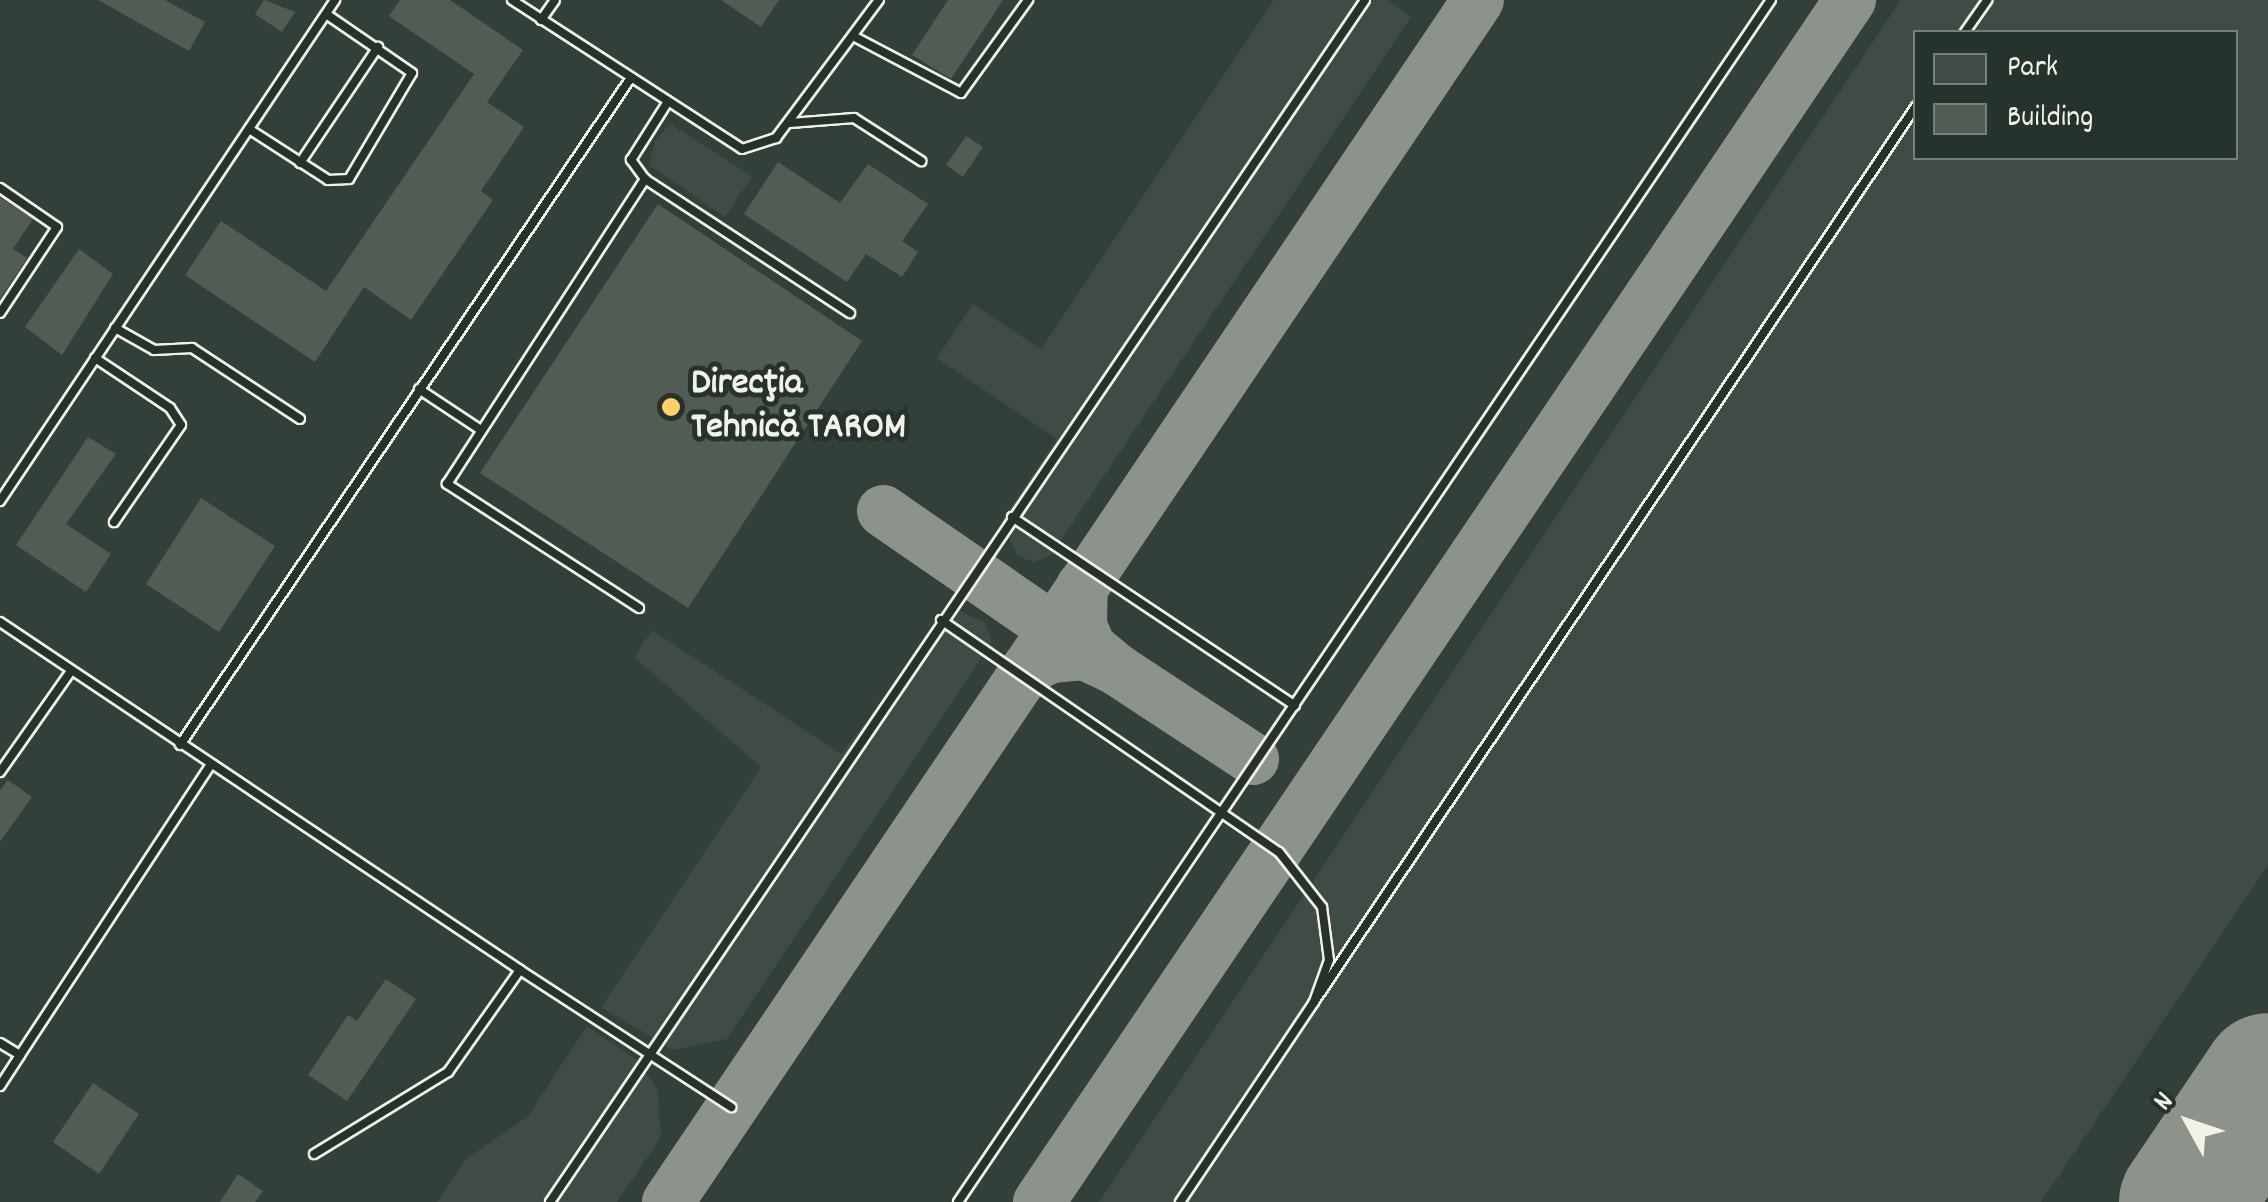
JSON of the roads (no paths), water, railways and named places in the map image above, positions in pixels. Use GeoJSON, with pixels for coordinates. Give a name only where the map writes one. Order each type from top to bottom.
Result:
{"type":"FeatureCollection","features":[{"type":"Feature","properties":{"kind":"lane"},"geometry":{"type":"LineString","coordinates":[[0,500],[335,0]]}},
{"type":"Feature","properties":{"kind":"lane"},"geometry":{"type":"LineString","coordinates":[[512,0],[742,149],[758,148],[790,123],[879,0]]}},
{"type":"Feature","properties":{"kind":"lane"},"geometry":{"type":"LineString","coordinates":[[542,20],[555,0]]}},
{"type":"Feature","properties":{"kind":"lane"},"geometry":{"type":"LineString","coordinates":[[854,36],[961,93],[1028,0]]}},
{"type":"Feature","properties":{"kind":"lane"},"geometry":{"type":"LineString","coordinates":[[550,1202],[1365,0]]}},
{"type":"Feature","properties":{"kind":"lane"},"geometry":{"type":"LineString","coordinates":[[958,1202],[1771,0]]}},
{"type":"Feature","properties":{"kind":"lane"},"geometry":{"type":"LineString","coordinates":[[1966,30],[1987,0]]}},
{"type":"Feature","properties":{"kind":"lane"},"geometry":{"type":"LineString","coordinates":[[249,129],[339,184],[349,179],[411,85],[412,73],[326,14]]}},
{"type":"Feature","properties":{"kind":"lane"},"geometry":{"type":"LineString","coordinates":[[300,163],[378,47]]}},
{"type":"Feature","properties":{"kind":"lane"},"geometry":{"type":"LineString","coordinates":[[180,745],[630,79]]}},
{"type":"Feature","properties":{"kind":"lane"},"geometry":{"type":"LineString","coordinates":[[666,103],[631,160],[645,179],[850,313]]}},
{"type":"Feature","properties":{"kind":"lane"},"geometry":{"type":"LineString","coordinates":[[1180,1202],[1913,110]]}},
{"type":"Feature","properties":{"kind":"lane"},"geometry":{"type":"LineString","coordinates":[[790,123],[854,118],[922,162]]}},
{"type":"Feature","properties":{"kind":"lane"},"geometry":{"type":"LineString","coordinates":[[638,608],[447,484],[645,179]]}},
{"type":"Feature","properties":{"kind":"lane"},"geometry":{"type":"LineString","coordinates":[[0,188],[57,227],[0,312]]}},
{"type":"Feature","properties":{"kind":"lane"},"geometry":{"type":"LineString","coordinates":[[115,328],[154,350],[192,348],[300,419]]}},
{"type":"Feature","properties":{"kind":"lane"},"geometry":{"type":"LineString","coordinates":[[95,358],[170,408],[180,426],[114,522]]}},
{"type":"Feature","properties":{"kind":"lane"},"geometry":{"type":"LineString","coordinates":[[419,388],[482,430]]}},
{"type":"Feature","properties":{"kind":"lane"},"geometry":{"type":"LineString","coordinates":[[1012,517],[1295,706]]}},
{"type":"Feature","properties":{"kind":"lane"},"geometry":{"type":"LineString","coordinates":[[942,620],[1280,852],[1322,907],[1329,960],[1314,1002]]}},
{"type":"Feature","properties":{"kind":"lane"},"geometry":{"type":"LineString","coordinates":[[0,622],[210,766],[732,1108]]}},
{"type":"Feature","properties":{"kind":"lane"},"geometry":{"type":"LineString","coordinates":[[0,772],[71,670]]}},
{"type":"Feature","properties":{"kind":"lane"},"geometry":{"type":"LineString","coordinates":[[0,1086],[210,766]]}},
{"type":"Feature","properties":{"kind":"lane"},"geometry":{"type":"LineString","coordinates":[[314,1154],[448,1072],[520,970]]}},
{"type":"Feature","properties":{"kind":"lane"},"geometry":{"type":"LineString","coordinates":[[0,1043],[20,1055]]}},
{"type":"Feature","properties":{"kind":"place","name":"Direcţia Tehnică TAROM"},"geometry":{"type":"Point","coordinates":[671,407]}}]}
